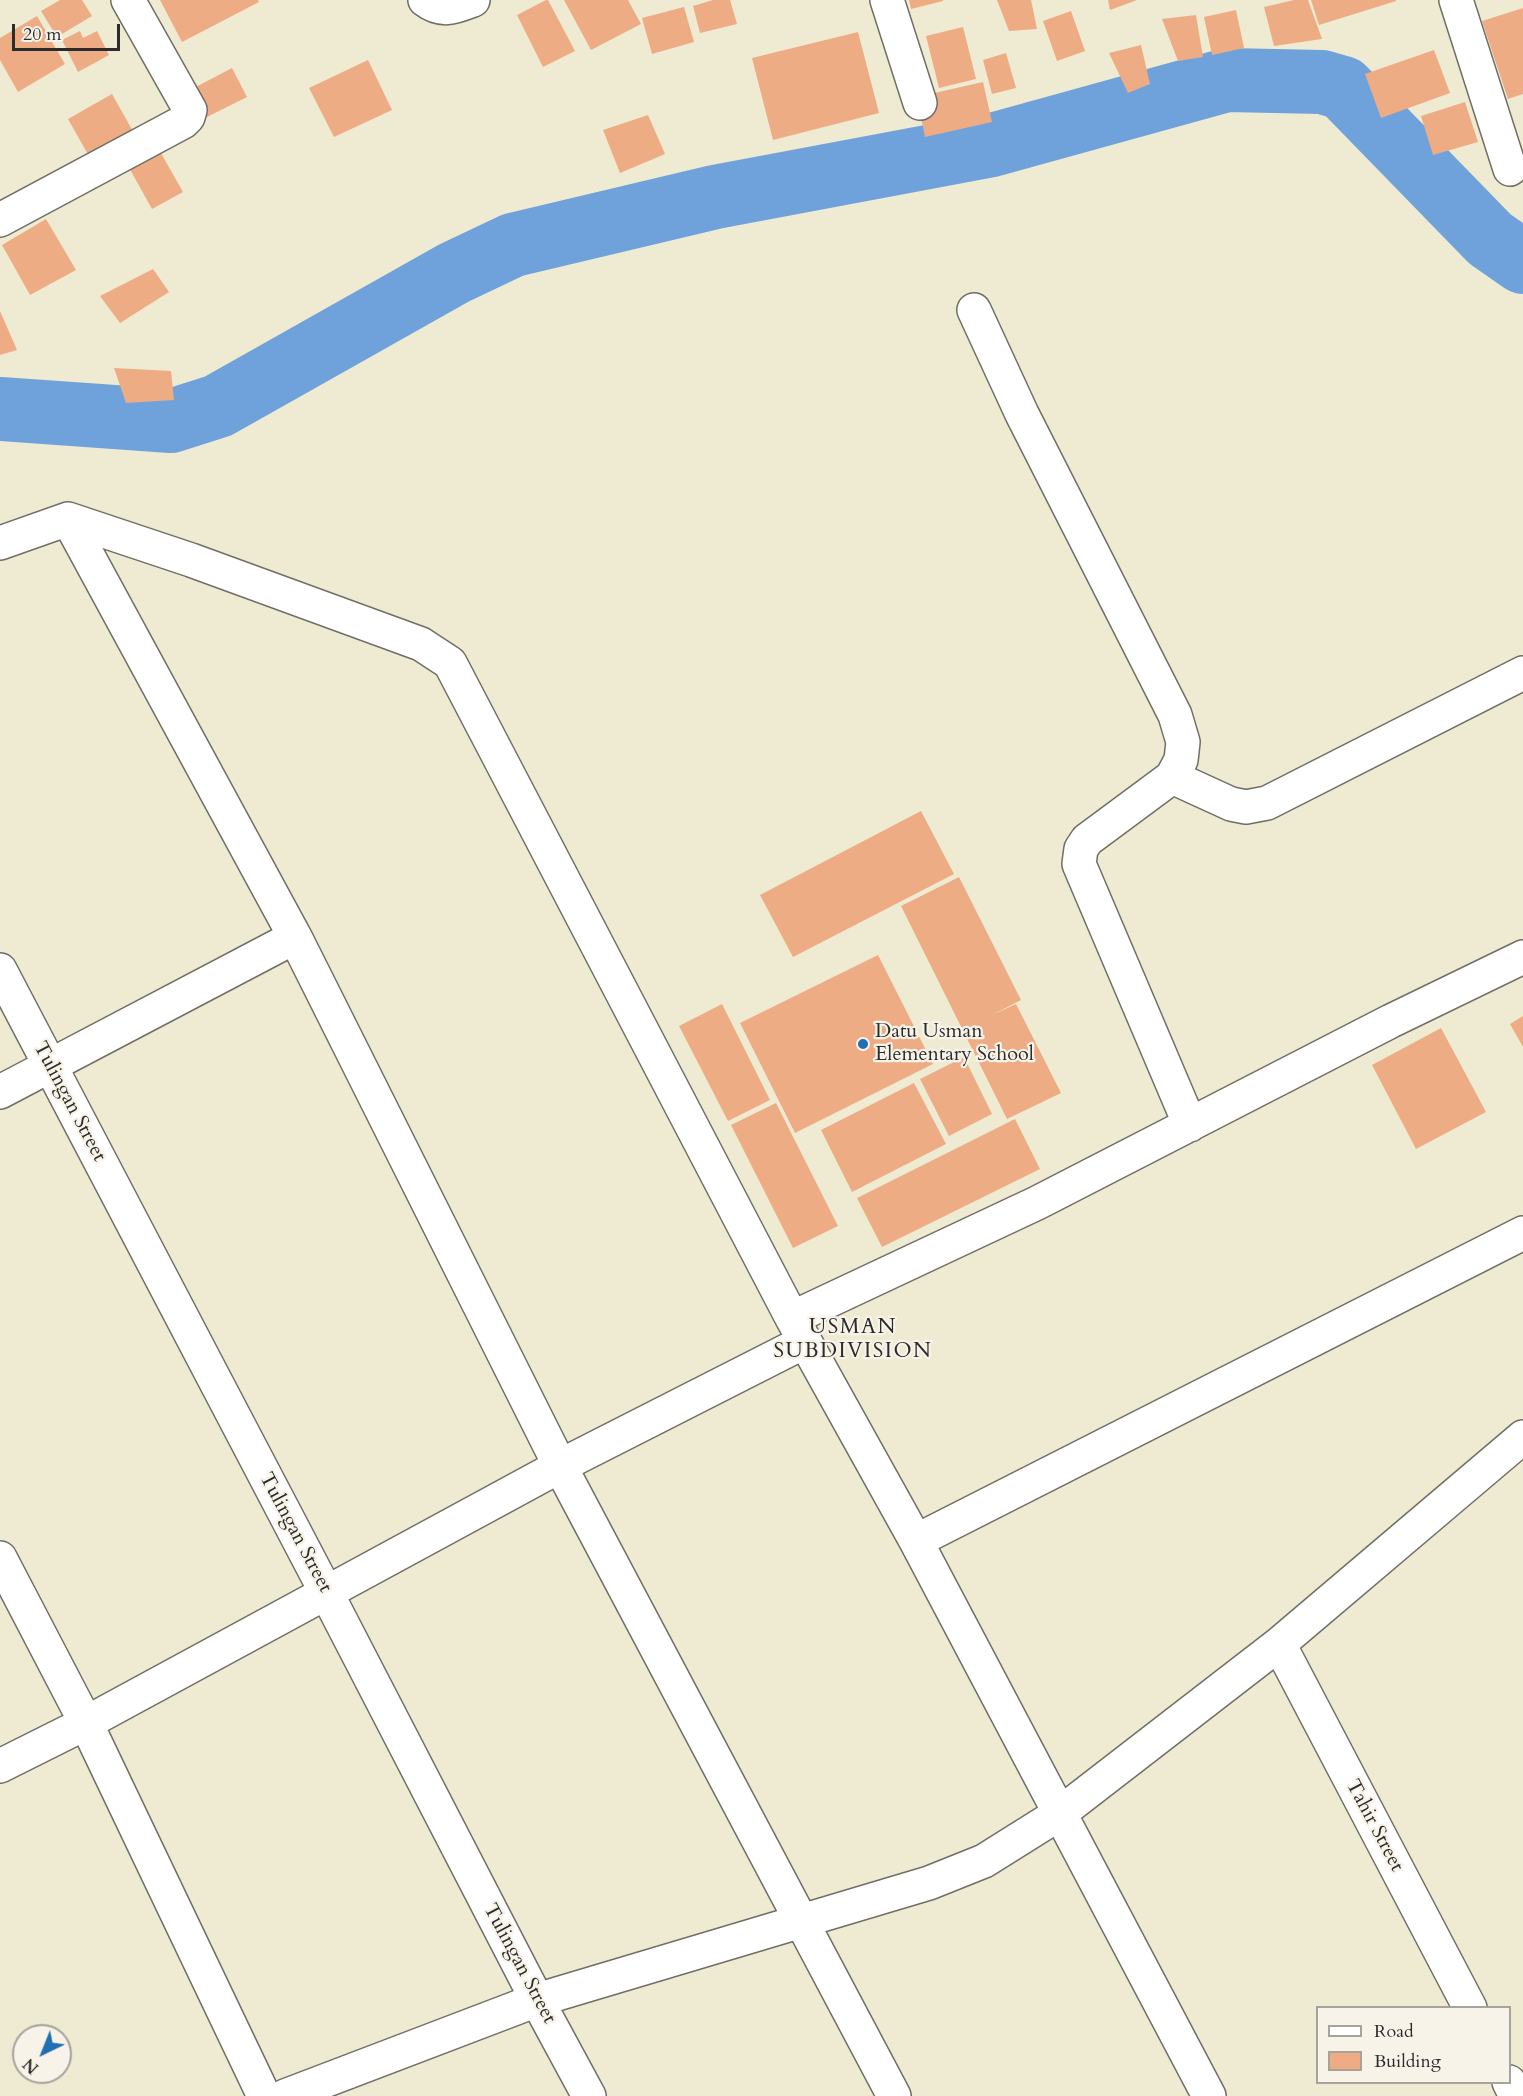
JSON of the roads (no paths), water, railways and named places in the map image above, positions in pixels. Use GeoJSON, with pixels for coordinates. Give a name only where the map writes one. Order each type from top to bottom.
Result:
{"type":"FeatureCollection","features":[{"type":"Feature","properties":{"kind":"street"},"geometry":{"type":"LineString","coordinates":[[0,220],[183,122],[188,117],[190,110],[128,0]]}},
{"type":"Feature","properties":{"kind":"street"},"geometry":{"type":"LineString","coordinates":[[425,0],[434,7],[453,8],[473,0]]}},
{"type":"Feature","properties":{"kind":"street"},"geometry":{"type":"LineString","coordinates":[[887,0],[920,104]]}},
{"type":"Feature","properties":{"kind":"street"},"geometry":{"type":"LineString","coordinates":[[1456,0],[1510,169]]}},
{"type":"Feature","properties":{"kind":"street"},"geometry":{"type":"LineString","coordinates":[[974,310],[1022,414],[1175,715],[1183,742],[1180,760],[1172,777],[1087,840],[1081,849],[1080,864],[1190,1125]]}},
{"type":"Feature","properties":{"kind":"street"},"geometry":{"type":"LineString","coordinates":[[0,543],[68,519],[191,560],[421,644],[450,663],[798,1330],[916,1541],[1209,2096]]}},
{"type":"Feature","properties":{"kind":"street"},"geometry":{"type":"LineString","coordinates":[[68,519],[295,937],[560,1466],[894,2096]]}},
{"type":"Feature","properties":{"kind":"street"},"geometry":{"type":"LineString","coordinates":[[1172,777],[1231,804],[1246,807],[1267,803],[1523,673]]}},
{"type":"Feature","properties":{"kind":"street"},"geometry":{"type":"LineString","coordinates":[[0,1092],[295,937]]}},
{"type":"Feature","properties":{"kind":"street"},"geometry":{"type":"LineString","coordinates":[[0,1766],[86,1723],[560,1466],[798,1330],[1037,1203],[1391,1021],[1523,957]]}},
{"type":"Feature","properties":{"kind":"street","name":"Tulingan Street"},"geometry":{"type":"LineString","coordinates":[[0,970],[589,2096]]}},
{"type":"Feature","properties":{"kind":"street"},"geometry":{"type":"LineString","coordinates":[[916,1541],[1523,1233]]}},
{"type":"Feature","properties":{"kind":"street"},"geometry":{"type":"LineString","coordinates":[[285,2096],[537,2000],[929,1883],[984,1861],[1059,1814],[1279,1644],[1523,1437]]}},
{"type":"Feature","properties":{"kind":"street"},"geometry":{"type":"LineString","coordinates":[[0,1558],[86,1723],[264,2096]]}},
{"type":"Feature","properties":{"kind":"street","name":"Tahir Street"},"geometry":{"type":"LineString","coordinates":[[1279,1644],[1469,2006]]}},
{"type":"Feature","properties":{"kind":"waterway"},"geometry":{"type":"LineString","coordinates":[[0,409],[171,421],[218,406],[454,273],[513,245],[715,197],[992,145],[1227,80],[1322,82],[1343,88],[1490,239],[1523,262]]}},
{"type":"Feature","properties":{"kind":"place","name":"Datu Usman Elementary School"},"geometry":{"type":"Point","coordinates":[863,1044]}},
{"type":"Feature","properties":{"kind":"district","name":"USMAN SUBDIVISION"},"geometry":{"type":"Point","coordinates":[853,1340]}}]}
